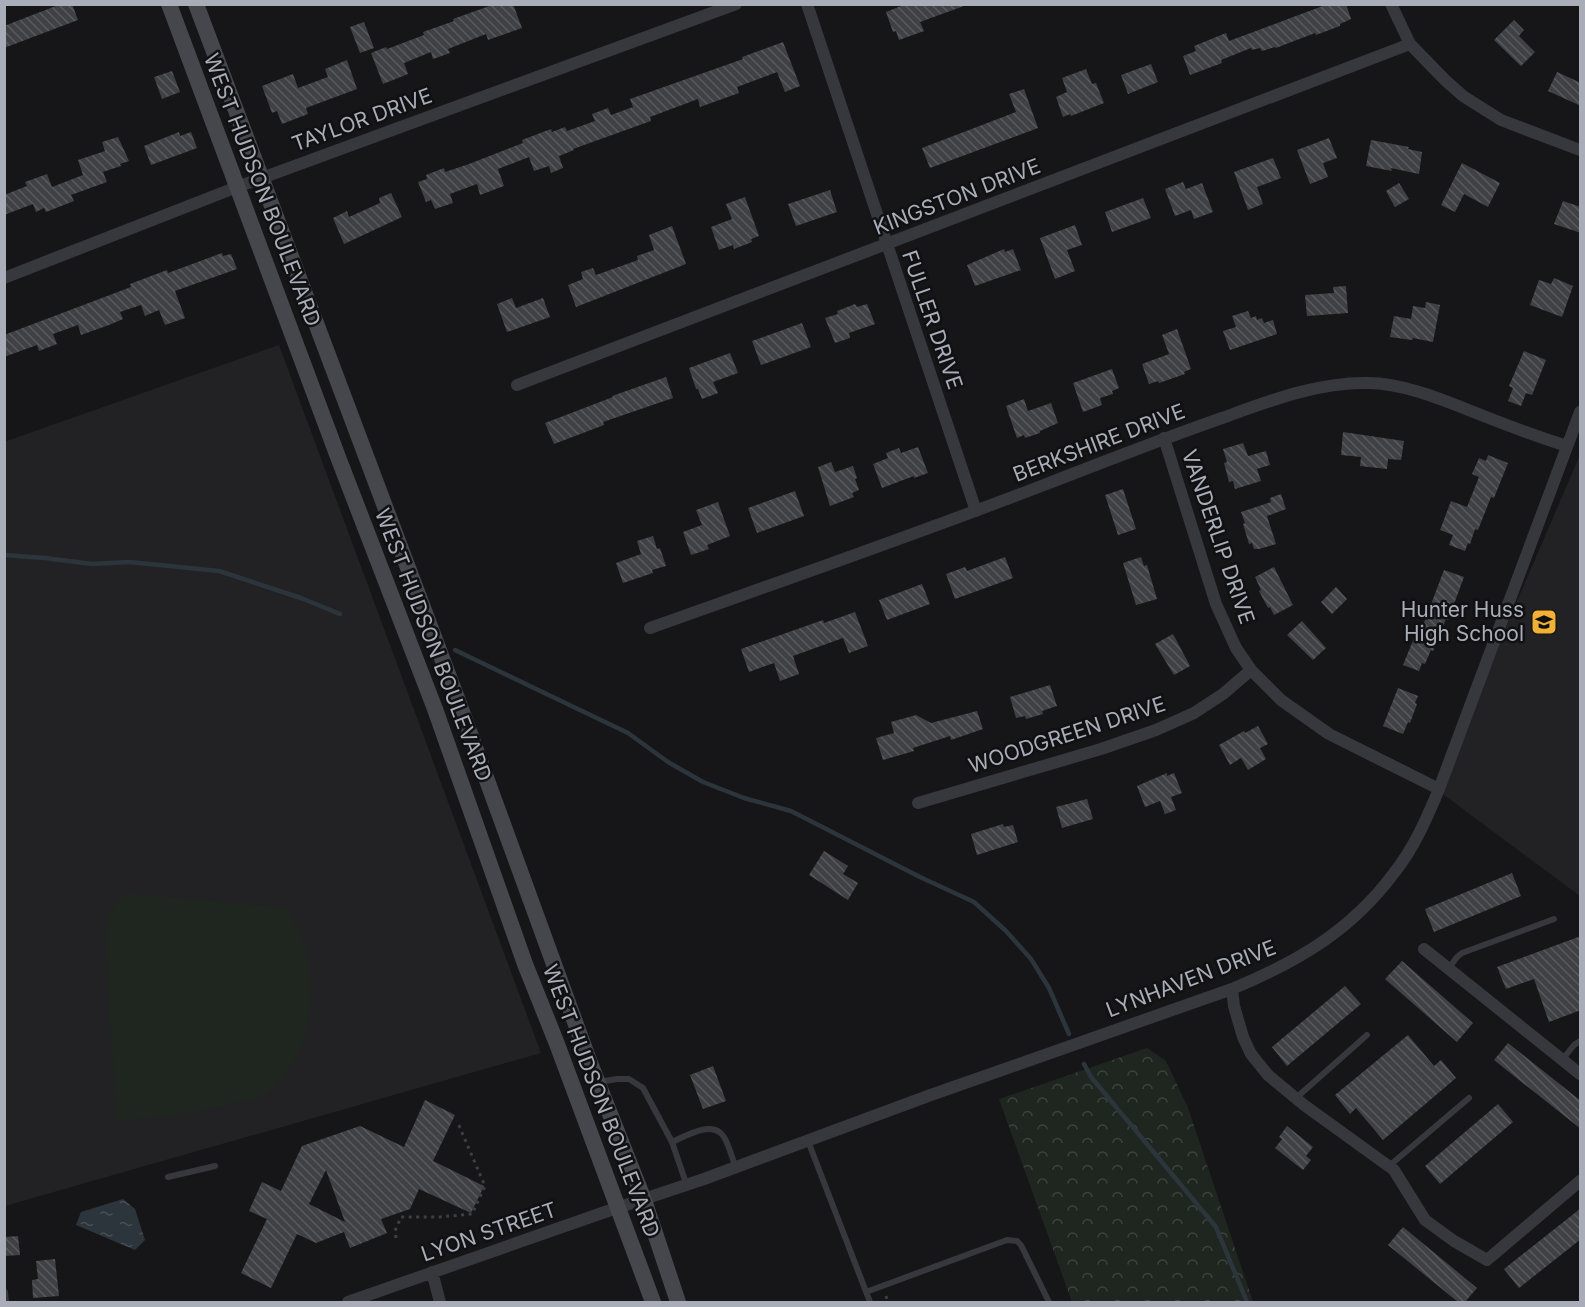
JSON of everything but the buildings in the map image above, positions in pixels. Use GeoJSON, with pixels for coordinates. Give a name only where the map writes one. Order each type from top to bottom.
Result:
{"type":"FeatureCollection","features":[{"type":"Feature","properties":{"kind":"main road","name":"WEST HUDSON BOULEVARD"},"geometry":{"type":"LineString","coordinates":[[169,4],[435,709],[525,964],[653,1302]]}},
{"type":"Feature","properties":{"kind":"main road","name":"WEST HUDSON BOULEVARD"},"geometry":{"type":"LineString","coordinates":[[196,4],[644,1200],[678,1302]]}},
{"type":"Feature","properties":{"kind":"street","name":"TAYLOR DRIVE"},"geometry":{"type":"LineString","coordinates":[[4,278],[261,178],[736,4]]}},
{"type":"Feature","properties":{"kind":"street","name":"FULLER DRIVE"},"geometry":{"type":"LineString","coordinates":[[807,4],[976,511]]}},
{"type":"Feature","properties":{"kind":"street"},"geometry":{"type":"LineString","coordinates":[[1391,4],[1410,44],[1444,80],[1472,102],[1501,120],[1581,150]]}},
{"type":"Feature","properties":{"kind":"street","name":"KINGSTON DRIVE"},"geometry":{"type":"LineString","coordinates":[[517,385],[1410,44]]}},
{"type":"Feature","properties":{"kind":"street","name":"BERKSHIRE DRIVE"},"geometry":{"type":"LineString","coordinates":[[650,628],[976,511],[1164,438],[1278,398],[1323,386],[1347,383],[1395,386],[1440,399],[1529,434],[1567,446]]}},
{"type":"Feature","properties":{"kind":"street","name":"LYNHAVEN DRIVE"},"geometry":{"type":"LineString","coordinates":[[644,1200],[928,1096],[1232,989],[1269,974],[1311,951],[1352,919],[1395,873],[1424,824],[1581,412]]}},
{"type":"Feature","properties":{"kind":"street","name":"VANDERLIP DRIVE"},"geometry":{"type":"LineString","coordinates":[[1164,438],[1216,604],[1236,648],[1251,670],[1281,700],[1329,734],[1439,789]]}},
{"type":"Feature","properties":{"kind":"street","name":"WOODGREEN DRIVE"},"geometry":{"type":"LineString","coordinates":[[918,803],[1101,749],[1156,730],[1194,713],[1223,694],[1251,670]]}},
{"type":"Feature","properties":{"kind":"street"},"geometry":{"type":"LineString","coordinates":[[1424,949],[1581,1074]]}},
{"type":"Feature","properties":{"kind":"street"},"geometry":{"type":"LineString","coordinates":[[1232,989],[1234,1006],[1243,1037],[1251,1054],[1268,1075],[1296,1099],[1394,1170],[1425,1220],[1454,1241],[1487,1260],[1581,1181]]}},
{"type":"Feature","properties":{"kind":"street","name":"LYON STREET"},"geometry":{"type":"LineString","coordinates":[[348,1302],[644,1200]]}},
{"type":"Feature","properties":{"kind":"street"},"geometry":{"type":"LineString","coordinates":[[432,1272],[440,1302]]}},
{"type":"Feature","properties":{"kind":"lane"},"geometry":{"type":"LineString","coordinates":[[1449,968],[1462,953],[1554,919]]}},
{"type":"Feature","properties":{"kind":"lane"},"geometry":{"type":"LineString","coordinates":[[1296,1099],[1367,1035]]}},
{"type":"Feature","properties":{"kind":"lane"},"geometry":{"type":"LineString","coordinates":[[1562,1060],[1574,1045],[1581,1041]]}},
{"type":"Feature","properties":{"kind":"lane"},"geometry":{"type":"LineString","coordinates":[[598,1082],[629,1078],[643,1089],[672,1142],[687,1186]]}},
{"type":"Feature","properties":{"kind":"lane"},"geometry":{"type":"LineString","coordinates":[[1389,1167],[1469,1098]]}},
{"type":"Feature","properties":{"kind":"lane"},"geometry":{"type":"LineString","coordinates":[[672,1142],[714,1128],[724,1137],[736,1168]]}},
{"type":"Feature","properties":{"kind":"lane"},"geometry":{"type":"LineString","coordinates":[[808,1141],[870,1302]]}},
{"type":"Feature","properties":{"kind":"lane"},"geometry":{"type":"LineString","coordinates":[[168,1177],[215,1166]]}},
{"type":"Feature","properties":{"kind":"lane"},"geometry":{"type":"LineString","coordinates":[[866,1292],[1007,1240],[1017,1241],[1022,1245],[1049,1302]]}},
{"type":"Feature","properties":{"kind":"lane"},"geometry":{"type":"LineString","coordinates":[[5,1292],[6,1302]]}},
{"type":"Feature","properties":{"kind":"path"},"geometry":{"type":"LineString","coordinates":[[396,1238],[395,1232],[401,1216],[439,1217],[472,1214],[485,1186],[457,1121]]}},
{"type":"Feature","properties":{"kind":"path"},"geometry":{"type":"LineString","coordinates":[[886,1296],[888,1302]]}},
{"type":"Feature","properties":{"kind":"shaded area"},"geometry":{"type":"Polygon","coordinates":[[[279,345],[541,1053],[5,1206],[4,442],[279,345]]]}},
{"type":"Feature","properties":{"kind":"shaded area","name":"Hunter Huss High School"},"geometry":{"type":"Polygon","coordinates":[[[1580,455],[1580,896],[1436,789],[1580,455]]]}},
{"type":"Feature","properties":{"kind":"green space"},"geometry":{"type":"Polygon","coordinates":[[[125,893],[286,908],[304,940],[309,962],[310,1015],[300,1049],[281,1079],[270,1091],[253,1098],[208,1109],[116,1121],[105,931],[109,915],[125,893]]]}},
{"type":"Feature","properties":{"kind":"green space"},"geometry":{"type":"Polygon","coordinates":[[[1147,1048],[1166,1061],[1188,1108],[1253,1302],[1072,1302],[999,1099],[1147,1048]]]}},
{"type":"Feature","properties":{"kind":"water"},"geometry":{"type":"Polygon","coordinates":[[[123,1199],[135,1209],[145,1240],[135,1250],[76,1225],[81,1212],[123,1199]]]}},
{"type":"Feature","properties":{"kind":"waterway"},"geometry":{"type":"LineString","coordinates":[[4,555],[92,564],[129,562],[219,571],[301,598],[340,614]]}},
{"type":"Feature","properties":{"kind":"waterway"},"geometry":{"type":"LineString","coordinates":[[455,650],[628,733],[668,762],[703,782],[744,798],[791,811],[974,902],[1006,931],[1031,959],[1049,988],[1069,1034]]}},
{"type":"Feature","properties":{"kind":"waterway"},"geometry":{"type":"LineString","coordinates":[[1084,1064],[1091,1077],[1216,1227],[1247,1302]]}},
{"type":"Feature","properties":{"kind":"place","name":"Hunter Huss High School"},"geometry":{"type":"Point","coordinates":[1544,622]}}]}
